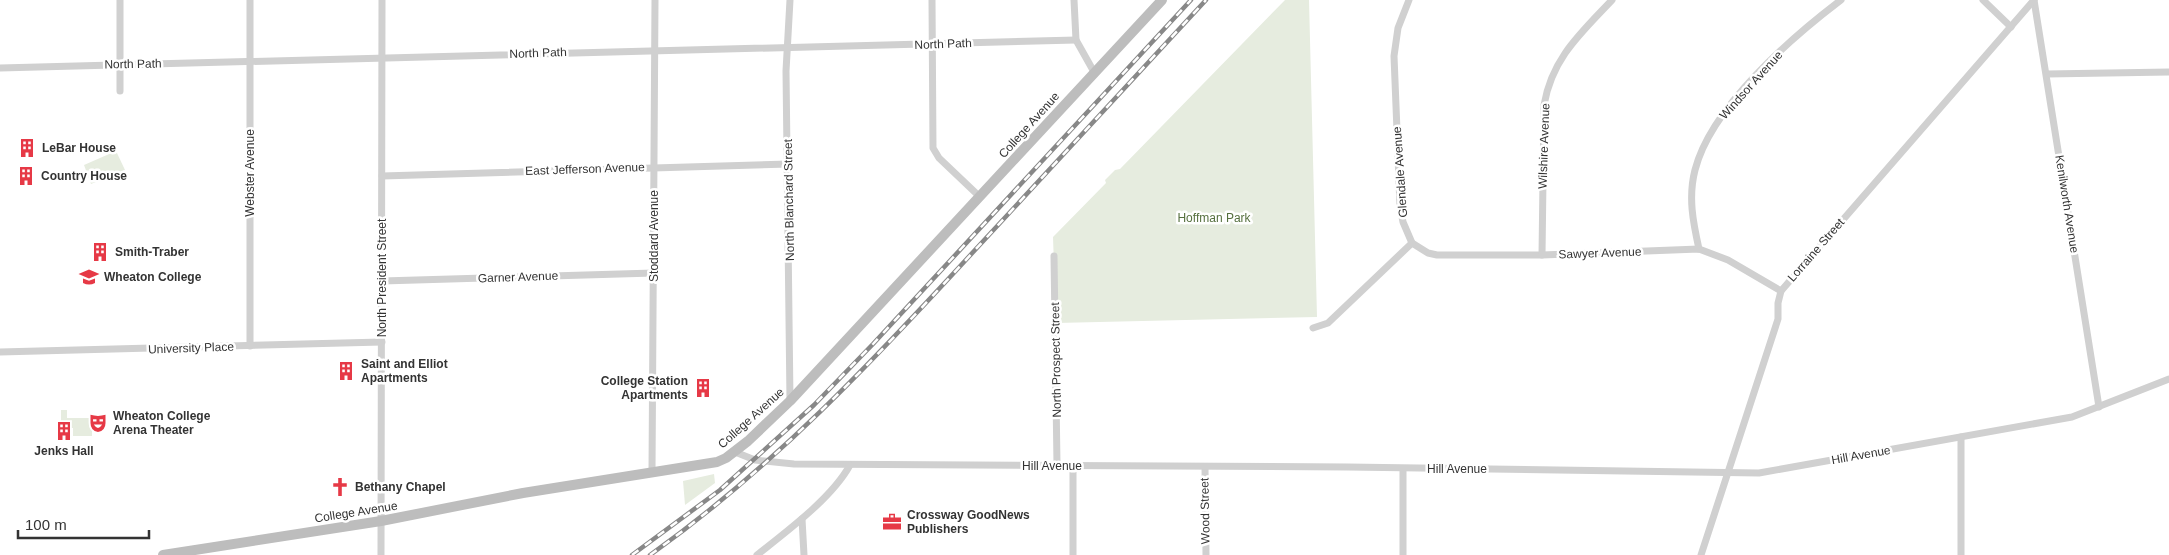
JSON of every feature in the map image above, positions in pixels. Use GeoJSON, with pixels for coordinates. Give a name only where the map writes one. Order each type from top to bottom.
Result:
{"type":"FeatureCollection","features":[{"type":"Feature","properties":{"kind":"street"},"geometry":{"type":"LineString","coordinates":[[120,0],[120,91]]}},
{"type":"Feature","properties":{"kind":"street","name":"Webster Avenue"},"geometry":{"type":"LineString","coordinates":[[250,0],[250,346]]}},
{"type":"Feature","properties":{"kind":"street","name":"North President Street"},"geometry":{"type":"LineString","coordinates":[[381,555],[382,0]]}},
{"type":"Feature","properties":{"kind":"street","name":"Stoddard Avenue"},"geometry":{"type":"LineString","coordinates":[[652,472],[655,0]]}},
{"type":"Feature","properties":{"kind":"street","name":"North Blanchard Street"},"geometry":{"type":"LineString","coordinates":[[790,0],[786,71],[789,164],[790,401]]}},
{"type":"Feature","properties":{"kind":"street"},"geometry":{"type":"LineString","coordinates":[[932,0],[933,148],[939,158],[980,197]]}},
{"type":"Feature","properties":{"kind":"street"},"geometry":{"type":"LineString","coordinates":[[1074,0],[1076,40],[1094,72]]}},
{"type":"Feature","properties":{"kind":"street","name":"College Avenue"},"geometry":{"type":"LineString","coordinates":[[163,555],[381,521],[523,493],[717,462],[735,452],[790,401],[1162,0]]}},
{"type":"Feature","properties":{"kind":"street","name":"Glendale Avenue"},"geometry":{"type":"LineString","coordinates":[[1409,0],[1398,28],[1393,67],[1400,206],[1403,222],[1412,243]]}},
{"type":"Feature","properties":{"kind":"street","name":"Wilshire Avenue"},"geometry":{"type":"LineString","coordinates":[[1542,255],[1544,113],[1547,90],[1560,60],[1612,0]]}},
{"type":"Feature","properties":{"kind":"street","name":"Windsor Avenue"},"geometry":{"type":"LineString","coordinates":[[1699,249],[1692,217],[1693,182],[1699,158],[1715,126],[1727,109],[1772,60],[1841,0]]}},
{"type":"Feature","properties":{"kind":"street"},"geometry":{"type":"LineString","coordinates":[[1983,0],[2011,27]]}},
{"type":"Feature","properties":{"kind":"street","name":"Lorraine Street"},"geometry":{"type":"LineString","coordinates":[[1701,555],[1778,319],[1780,291],[2034,0]]}},
{"type":"Feature","properties":{"kind":"street","name":"Kenilworth Avenue"},"geometry":{"type":"LineString","coordinates":[[2034,0],[2098,407]]}},
{"type":"Feature","properties":{"kind":"street","name":"North Path"},"geometry":{"type":"LineString","coordinates":[[0,68],[1076,40]]}},
{"type":"Feature","properties":{"kind":"street"},"geometry":{"type":"LineString","coordinates":[[2047,74],[2169,72]]}},
{"type":"Feature","properties":{"kind":"street","name":"East Jefferson Avenue"},"geometry":{"type":"LineString","coordinates":[[382,176],[789,164]]}},
{"type":"Feature","properties":{"kind":"street"},"geometry":{"type":"LineString","coordinates":[[1313,328],[1328,323],[1412,243]]}},
{"type":"Feature","properties":{"kind":"street","name":"Sawyer Avenue"},"geometry":{"type":"LineString","coordinates":[[1412,243],[1428,253],[1437,255],[1542,255],[1699,249],[1728,260],[1780,291]]}},
{"type":"Feature","properties":{"kind":"street","name":"North Prospect Street"},"geometry":{"type":"LineString","coordinates":[[1054,256],[1057,466]]}},
{"type":"Feature","properties":{"kind":"street","name":"Garner Avenue"},"geometry":{"type":"LineString","coordinates":[[382,280],[654,273]]}},
{"type":"Feature","properties":{"kind":"street","name":"University Place"},"geometry":{"type":"LineString","coordinates":[[0,352],[382,342]]}},
{"type":"Feature","properties":{"kind":"street","name":"Hill Avenue"},"geometry":{"type":"LineString","coordinates":[[735,452],[743,456],[774,463],[850,465],[1759,473],[2072,417],[2169,379]]}},
{"type":"Feature","properties":{"kind":"street"},"geometry":{"type":"LineString","coordinates":[[1961,555],[1962,437]]}},
{"type":"Feature","properties":{"kind":"street"},"geometry":{"type":"LineString","coordinates":[[756,555],[802,519],[842,479],[850,465]]}},
{"type":"Feature","properties":{"kind":"street"},"geometry":{"type":"LineString","coordinates":[[1072,466],[1073,555]]}},
{"type":"Feature","properties":{"kind":"street","name":"Wood Street"},"geometry":{"type":"LineString","coordinates":[[1204,467],[1206,555]]}},
{"type":"Feature","properties":{"kind":"street"},"geometry":{"type":"LineString","coordinates":[[1403,469],[1403,555]]}},
{"type":"Feature","properties":{"kind":"street"},"geometry":{"type":"LineString","coordinates":[[802,519],[804,555]]}},
{"type":"Feature","properties":{"kind":"green space","name":"Hoffman Park"},"geometry":{"type":"Polygon","coordinates":[[[1285,0],[1309,0],[1317,317],[1056,323],[1053,237],[1106,183],[1105,180],[1115,170],[1120,169],[1285,0]]]}},
{"type":"Feature","properties":{"kind":"green space"},"geometry":{"type":"Polygon","coordinates":[[[116,151],[125,170],[91,184],[84,165],[116,151]]]}},
{"type":"Feature","properties":{"kind":"green space"},"geometry":{"type":"Polygon","coordinates":[[[61,410],[67,410],[67,418],[92,418],[92,436],[73,436],[73,428],[61,428],[61,410]]]}},
{"type":"Feature","properties":{"kind":"green space"},"geometry":{"type":"Polygon","coordinates":[[[714,474],[715,483],[685,505],[683,481],[714,474]]]}},
{"type":"Feature","properties":{"kind":"railway"},"geometry":{"type":"LineString","coordinates":[[632,555],[720,490],[814,405],[873,344],[1191,0]]}},
{"type":"Feature","properties":{"kind":"railway"},"geometry":{"type":"LineString","coordinates":[[650,555],[739,486],[821,411],[899,332],[1206,0]]}},
{"type":"Feature","properties":{"kind":"place","name":"LeBar House"},"geometry":{"type":"Point","coordinates":[27,148]}},
{"type":"Feature","properties":{"kind":"place","name":"Country House"},"geometry":{"type":"Point","coordinates":[26,176]}},
{"type":"Feature","properties":{"kind":"place","name":"Smith-Traber"},"geometry":{"type":"Point","coordinates":[100,252]}},
{"type":"Feature","properties":{"kind":"place","name":"Wheaton College"},"geometry":{"type":"Point","coordinates":[89,277]}},
{"type":"Feature","properties":{"kind":"place","name":"Saint and Elliot Apartments"},"geometry":{"type":"Point","coordinates":[346,371]}},
{"type":"Feature","properties":{"kind":"place","name":"College Station Apartments"},"geometry":{"type":"Point","coordinates":[703,388]}},
{"type":"Feature","properties":{"kind":"place","name":"Wheaton College Arena Theater"},"geometry":{"type":"Point","coordinates":[98,423]}},
{"type":"Feature","properties":{"kind":"place","name":"Jenks Hall"},"geometry":{"type":"Point","coordinates":[64,431]}},
{"type":"Feature","properties":{"kind":"place","name":"Bethany Chapel"},"geometry":{"type":"Point","coordinates":[340,487]}},
{"type":"Feature","properties":{"kind":"place","name":"Crossway GoodNews Publishers"},"geometry":{"type":"Point","coordinates":[892,522]}}]}
